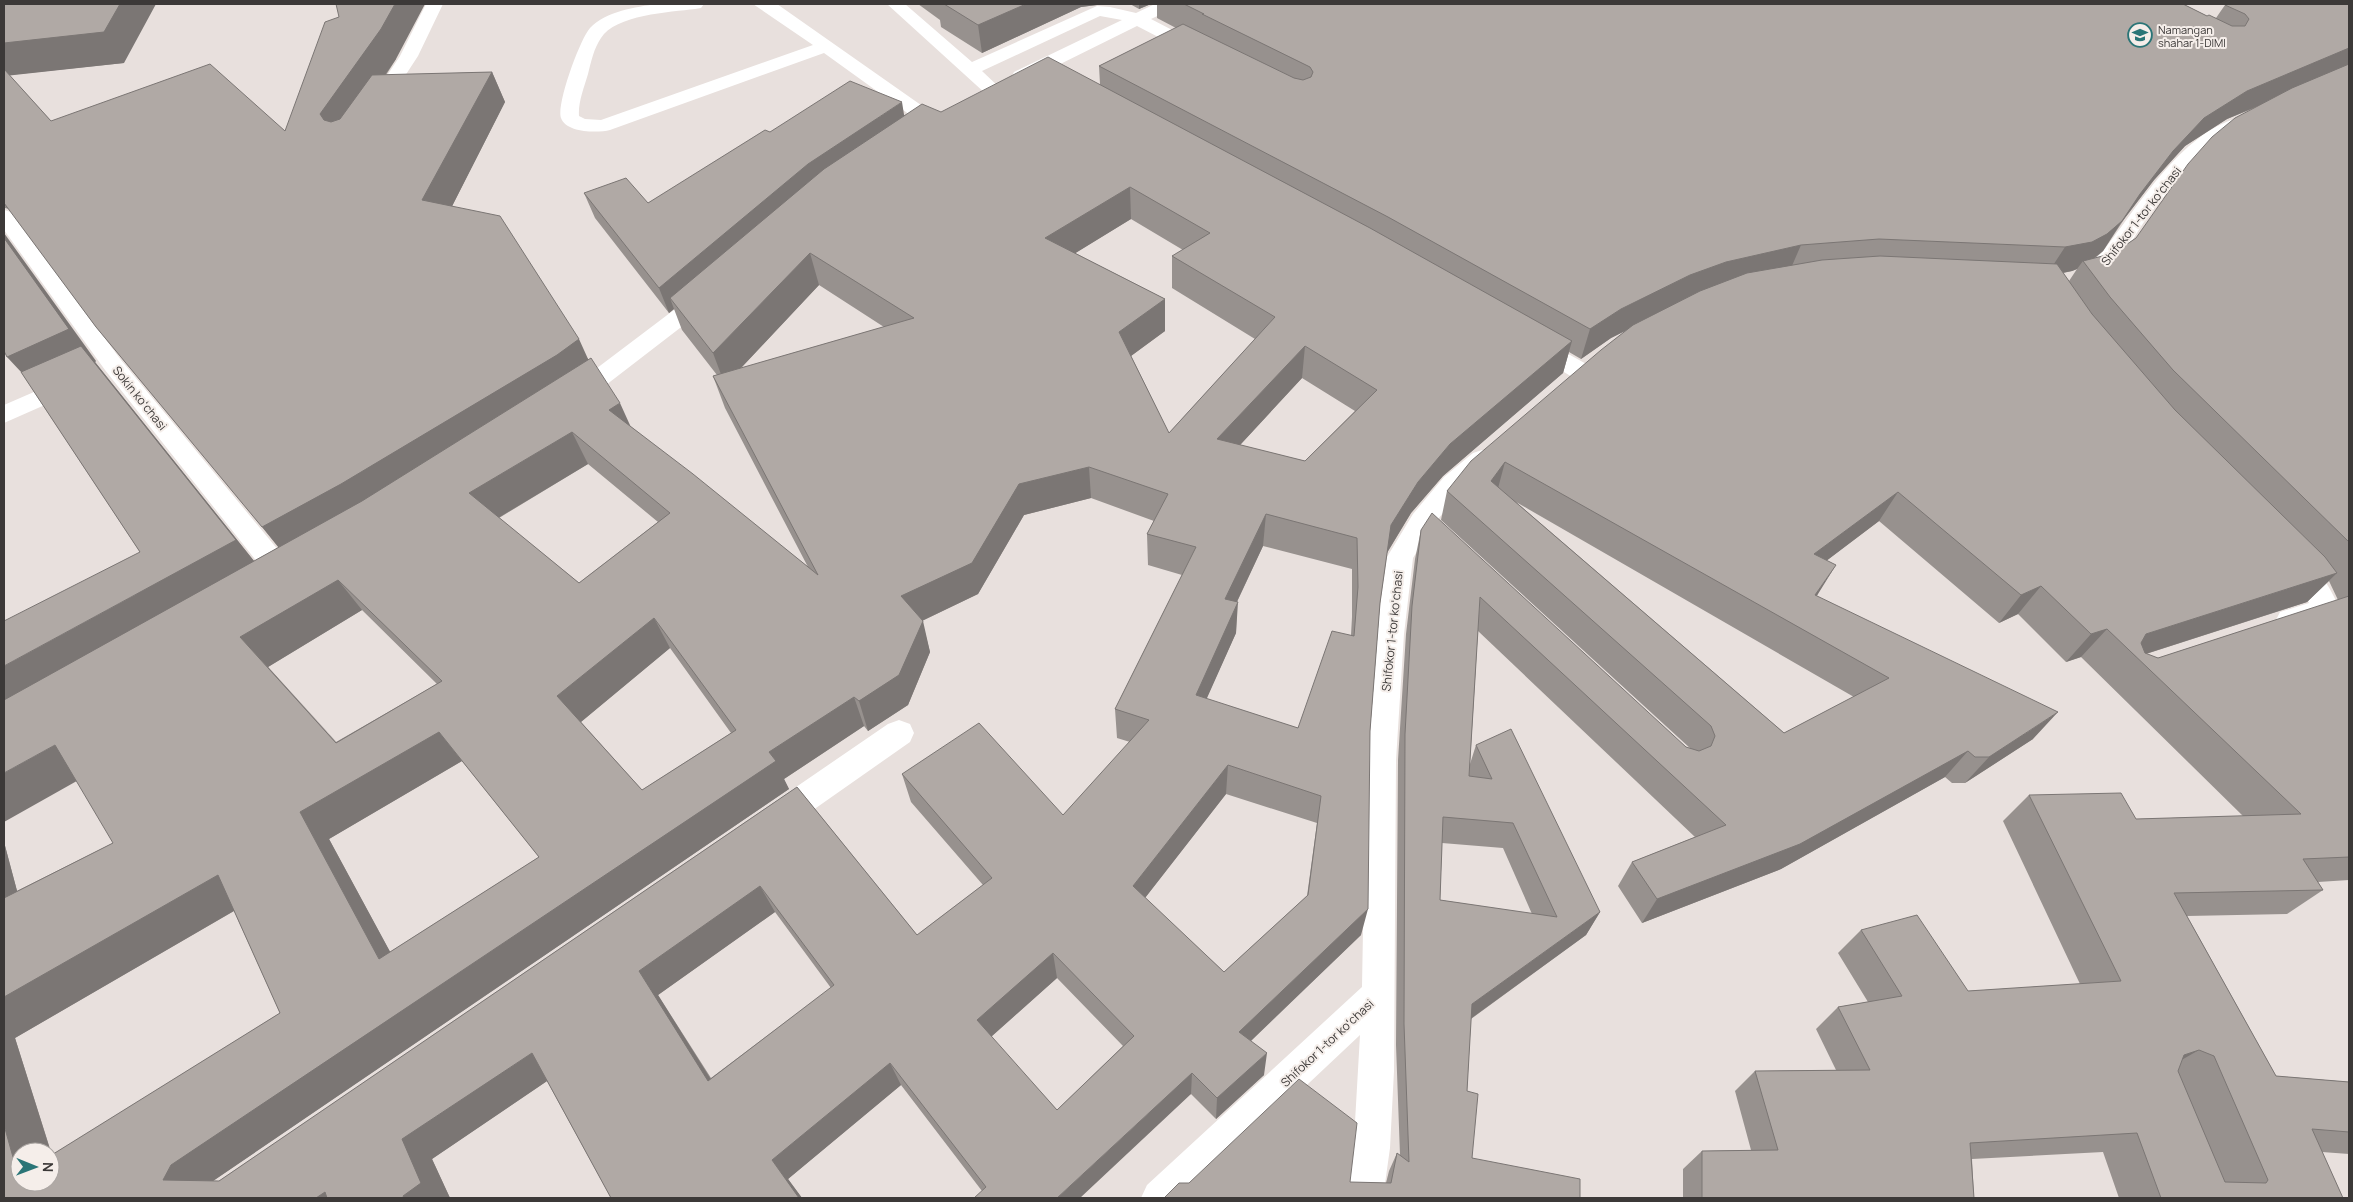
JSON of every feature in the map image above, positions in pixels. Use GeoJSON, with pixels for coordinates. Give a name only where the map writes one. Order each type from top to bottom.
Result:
{"type":"FeatureCollection","features":[{"type":"Feature","properties":{"kind":"street"},"geometry":{"type":"LineString","coordinates":[[366,120],[411,56],[424,32],[434,4]]}},
{"type":"Feature","properties":{"kind":"street"},"geometry":{"type":"LineString","coordinates":[[694,4],[628,15],[610,22],[596,32],[590,43],[569,108],[570,118],[581,125],[603,126],[826,46]]}},
{"type":"Feature","properties":{"kind":"street"},"geometry":{"type":"LineString","coordinates":[[762,4],[775,9],[932,122]]}},
{"type":"Feature","properties":{"kind":"street"},"geometry":{"type":"LineString","coordinates":[[895,4],[970,70],[984,94],[1044,74],[1136,19],[1168,4]]}},
{"type":"Feature","properties":{"kind":"street"},"geometry":{"type":"LineString","coordinates":[[970,70],[1088,13],[1106,10],[1136,19],[1213,58]]}},
{"type":"Feature","properties":{"kind":"street","name":"Shifokor 1-tor koʻchasi"},"geometry":{"type":"LineString","coordinates":[[2066,282],[2079,280],[2097,270],[2112,256],[2129,228],[2162,185],[2193,152],[2235,125],[2260,114]]}},
{"type":"Feature","properties":{"kind":"street","name":"Sokin koʻchasi"},"geometry":{"type":"LineString","coordinates":[[4,216],[113,365],[283,575]]}},
{"type":"Feature","properties":{"kind":"street"},"geometry":{"type":"LineString","coordinates":[[556,409],[612,370],[691,310],[721,284]]}},
{"type":"Feature","properties":{"kind":"street"},"geometry":{"type":"LineString","coordinates":[[1513,332],[1590,366],[1561,390]]}},
{"type":"Feature","properties":{"kind":"street"},"geometry":{"type":"LineString","coordinates":[[4,415],[113,365]]}},
{"type":"Feature","properties":{"kind":"street","name":"Shifokor 1-tor koʻchasi"},"geometry":{"type":"LineString","coordinates":[[1160,1198],[1379,994],[1381,760],[1390,634],[1400,557],[1422,521],[1453,483],[1498,445]]}},
{"type":"Feature","properties":{"kind":"street"},"geometry":{"type":"LineString","coordinates":[[1422,521],[1443,541]]}},
{"type":"Feature","properties":{"kind":"street"},"geometry":{"type":"LineString","coordinates":[[2272,626],[2319,611],[2324,606],[2317,589],[2278,549]]}},
{"type":"Feature","properties":{"kind":"street"},"geometry":{"type":"LineString","coordinates":[[750,835],[899,733]]}},
{"type":"Feature","properties":{"kind":"street"},"geometry":{"type":"LineString","coordinates":[[1364,1198],[1369,1170],[1374,1104],[1379,994]]}},
{"type":"Feature","properties":{"kind":"building"},"geometry":{"type":"Polygon","coordinates":[[[4,4],[120,4],[104,32],[4,43],[4,4]]]}},
{"type":"Feature","properties":{"kind":"building"},"geometry":{"type":"Polygon","coordinates":[[[336,4],[395,4],[381,29],[320,114],[324,120],[331,122],[340,119],[372,75],[492,72],[422,200],[500,216],[579,339],[557,355],[341,484],[262,527],[96,327],[4,203],[4,69],[51,121],[210,64],[285,131],[325,22],[339,17],[336,4]]]}},
{"type":"Feature","properties":{"kind":"building"},"geometry":{"type":"Polygon","coordinates":[[[944,4],[1026,4],[978,25],[944,4]]]}},
{"type":"Feature","properties":{"kind":"building"},"geometry":{"type":"Polygon","coordinates":[[[1184,4],[2183,4],[2232,26],[2245,26],[2249,19],[2245,14],[2226,4],[2349,4],[2349,48],[2247,91],[2204,118],[2173,151],[2122,221],[2107,234],[2092,242],[2065,247],[1879,239],[1801,245],[1726,262],[1690,275],[1621,309],[1590,329],[1388,217],[1099,66],[1183,24],[1294,78],[1303,80],[1311,77],[1313,72],[1310,67],[1184,4]]]}},
{"type":"Feature","properties":{"kind":"building"},"geometry":{"type":"Polygon","coordinates":[[[1048,57],[1370,228],[1572,341],[1450,444],[1418,482],[1391,525],[1380,603],[1370,731],[1368,909],[1239,1032],[1267,1053],[1217,1098],[1192,1073],[1057,1198],[974,1198],[986,1187],[890,1063],[772,1160],[799,1198],[611,1198],[532,1053],[402,1139],[421,1183],[403,1196],[404,1198],[327,1198],[325,1192],[316,1198],[4,1198],[4,1125],[10,1146],[10,1192],[60,1192],[60,1150],[280,1013],[218,875],[4,997],[4,898],[113,843],[55,745],[4,773],[4,700],[362,501],[591,358],[620,403],[609,410],[693,474],[818,575],[713,376],[914,318],[810,253],[713,353],[670,298],[824,169],[922,104],[941,112],[1048,57]],[[1130,187],[1045,238],[1165,299],[1119,332],[1169,433],[1275,317],[1172,256],[1210,233],[1130,187]],[[1305,346],[1217,439],[1305,461],[1377,390],[1305,346]],[[572,432],[469,493],[579,583],[670,513],[572,432]],[[1089,467],[1019,484],[972,563],[901,596],[923,621],[899,675],[859,701],[854,697],[769,752],[776,761],[171,1165],[163,1180],[219,1181],[797,787],[917,935],[992,878],[902,774],[979,723],[1063,815],[1149,720],[1115,709],[1196,547],[1147,534],[1168,494],[1089,467]],[[1266,514],[1225,599],[1238,602],[1196,695],[1298,728],[1332,631],[1354,636],[1358,587],[1357,538],[1266,514]],[[338,580],[240,637],[336,743],[442,681],[338,580]],[[654,618],[557,696],[642,790],[736,730],[654,618]],[[439,732],[300,812],[379,959],[539,857],[439,732]],[[1228,765],[1133,886],[1224,972],[1308,895],[1321,796],[1228,765]],[[760,886],[639,971],[708,1081],[834,985],[760,886]],[[1053,953],[977,1020],[1057,1110],[1134,1036],[1053,953]]]}},
{"type":"Feature","properties":{"kind":"building"},"geometry":{"type":"Polygon","coordinates":[[[2349,64],[2349,542],[2173,370],[2110,297],[2083,261],[2114,253],[2136,238],[2188,164],[2212,137],[2235,118],[2292,88],[2349,64]]]}},
{"type":"Feature","properties":{"kind":"building"},"geometry":{"type":"Polygon","coordinates":[[[850,81],[902,102],[808,164],[659,288],[584,193],[626,178],[648,203],[765,130],[770,132],[850,81]]]}},
{"type":"Feature","properties":{"kind":"building"},"geometry":{"type":"Polygon","coordinates":[[[4,238],[69,329],[7,357],[4,351],[4,238]]]}},
{"type":"Feature","properties":{"kind":"building"},"geometry":{"type":"Polygon","coordinates":[[[1880,256],[2057,264],[2092,314],[2175,410],[2325,557],[2337,573],[2146,634],[2141,643],[2145,653],[2158,658],[2349,596],[2349,857],[2303,859],[2323,890],[2174,893],[2276,1076],[2349,1082],[2349,1132],[2312,1129],[2343,1198],[2161,1198],[2137,1133],[1970,1143],[1974,1198],[1702,1198],[1702,1151],[1778,1150],[1755,1071],[1870,1070],[1838,1007],[1902,996],[1861,930],[1917,915],[1968,991],[2121,981],[2029,795],[2121,793],[2136,819],[2301,814],[2107,629],[2091,634],[2041,586],[2021,595],[1898,492],[1814,554],[1836,565],[1815,595],[2058,712],[1989,757],[1975,757],[1968,751],[1800,844],[1657,899],[1632,862],[1726,825],[1480,597],[1469,776],[1492,779],[1476,745],[1511,729],[1600,912],[1472,1004],[1467,1091],[1478,1094],[1472,1158],[1580,1179],[1580,1198],[1164,1198],[1179,1183],[1189,1183],[1299,1079],[1357,1123],[1350,1182],[1391,1183],[1397,1153],[1409,1162],[1404,1024],[1405,734],[1412,606],[1421,530],[1432,513],[1686,747],[1699,751],[1711,746],[1715,736],[1711,726],[1447,491],[1471,461],[1633,325],[1700,291],[1747,273],[1822,260],[1880,256]],[[1505,462],[1491,481],[1784,733],[1889,678],[1505,462]],[[1443,817],[1440,900],[1557,917],[1513,823],[1443,817]],[[2199,1050],[2184,1055],[2178,1071],[2225,1182],[2266,1183],[2268,1180],[2214,1056],[2199,1050]]]}},
{"type":"Feature","properties":{"kind":"building"},"geometry":{"type":"Polygon","coordinates":[[[81,346],[236,540],[4,666],[4,621],[140,552],[21,372],[81,346]]]}},
{"type":"Feature","properties":{"kind":"place","name":"Namangan shahar 1-DIMI"},"geometry":{"type":"Point","coordinates":[2140,35]}}]}
